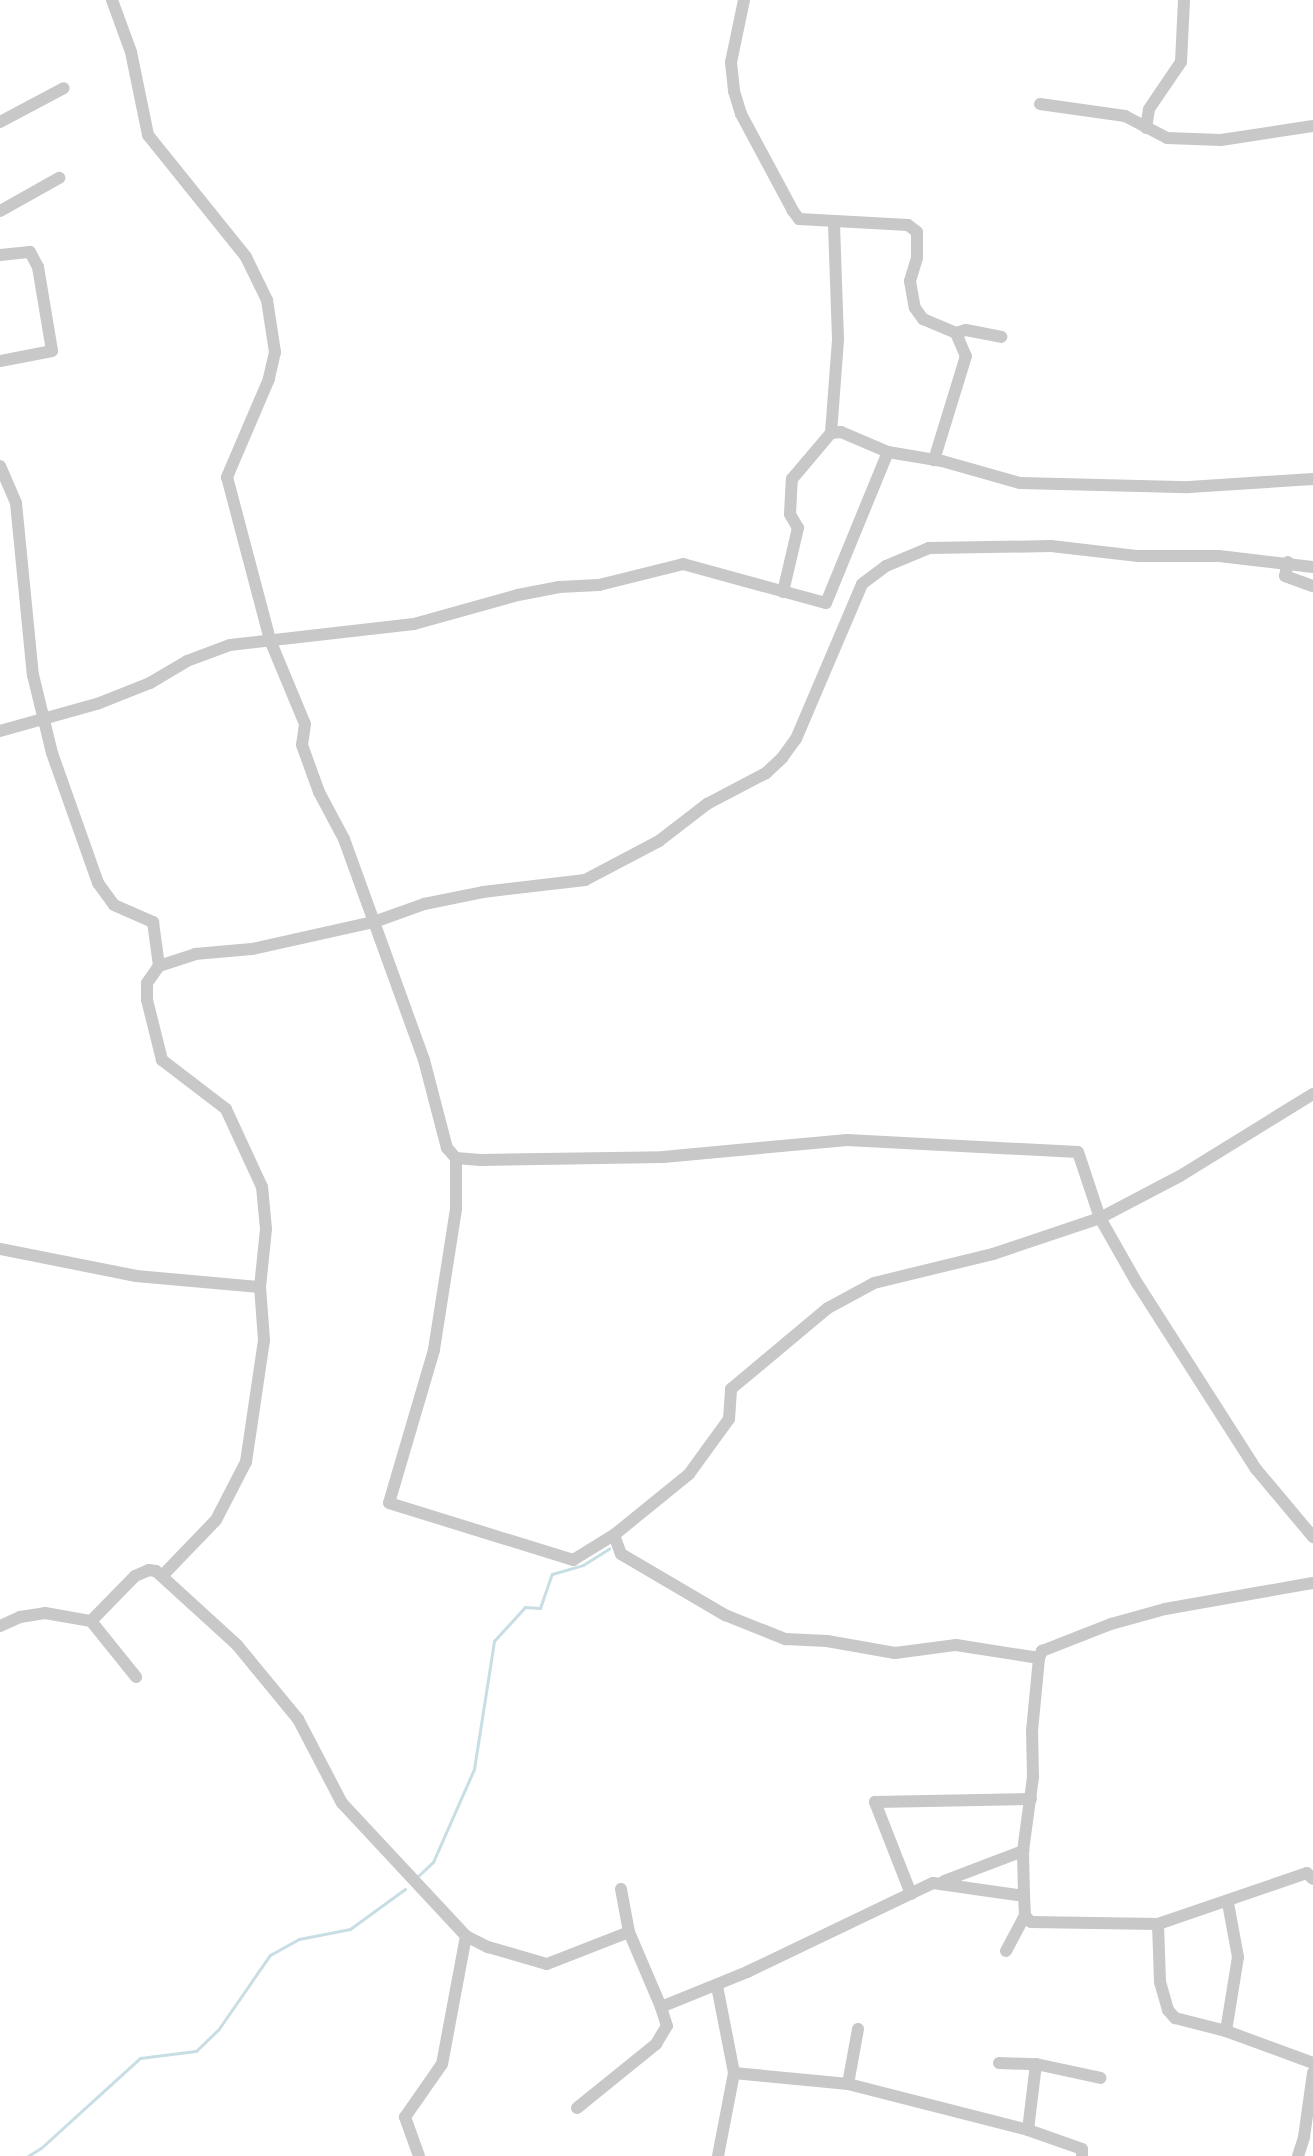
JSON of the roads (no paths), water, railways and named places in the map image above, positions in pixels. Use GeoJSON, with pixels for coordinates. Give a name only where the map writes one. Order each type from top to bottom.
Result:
{"type":"FeatureCollection","features":[{"type":"Feature","properties":{"kind":"street"},"geometry":{"type":"LineString","coordinates":[[112,0],[131,52],[148,135],[246,257],[267,300],[275,352],[269,379],[227,477],[270,640],[305,724],[301,740],[315,780],[344,839],[424,1060],[441,1133],[456,1158],[456,1209],[434,1350],[389,1503],[573,1560],[614,1535],[689,1474],[729,1419],[731,1389],[828,1308],[874,1283],[993,1254],[1100,1218],[1180,1176],[1313,1094]]}},
{"type":"Feature","properties":{"kind":"street"},"geometry":{"type":"LineString","coordinates":[[744,0],[731,62],[741,114],[799,219],[914,227],[917,258],[910,281],[915,308],[923,319],[956,333],[966,330],[1001,337]]}},
{"type":"Feature","properties":{"kind":"street"},"geometry":{"type":"LineString","coordinates":[[1146,128],[1149,109],[1181,62],[1184,0]]}},
{"type":"Feature","properties":{"kind":"street"},"geometry":{"type":"LineString","coordinates":[[0,122],[64,88]]}},
{"type":"Feature","properties":{"kind":"street"},"geometry":{"type":"LineString","coordinates":[[1040,104],[1125,116],[1167,138],[1221,140],[1313,126]]}},
{"type":"Feature","properties":{"kind":"street"},"geometry":{"type":"LineString","coordinates":[[0,211],[59,178]]}},
{"type":"Feature","properties":{"kind":"street"},"geometry":{"type":"LineString","coordinates":[[783,592],[798,528],[790,514],[792,479],[831,433],[838,339],[834,222]]}},
{"type":"Feature","properties":{"kind":"street"},"geometry":{"type":"LineString","coordinates":[[0,255],[30,252],[38,267],[52,351],[0,361]]}},
{"type":"Feature","properties":{"kind":"street"},"geometry":{"type":"LineString","coordinates":[[934,460],[966,356],[956,333]]}},
{"type":"Feature","properties":{"kind":"street"},"geometry":{"type":"LineString","coordinates":[[831,433],[841,432],[888,452],[934,460],[1020,483],[1189,487],[1313,479]]}},
{"type":"Feature","properties":{"kind":"street"},"geometry":{"type":"LineString","coordinates":[[826,603],[888,452]]}},
{"type":"Feature","properties":{"kind":"street"},"geometry":{"type":"LineString","coordinates":[[0,466],[16,503],[33,675],[43,722],[98,883],[114,905],[153,922],[159,966]]}},
{"type":"Feature","properties":{"kind":"street"},"geometry":{"type":"LineString","coordinates":[[163,1575],[216,1520],[246,1462],[264,1340],[260,1287],[266,1229],[262,1187],[226,1109],[162,1060],[147,1000],[147,983],[159,966],[195,954],[252,949],[374,922],[424,904],[483,892],[585,880],[659,841],[707,804],[766,773],[796,739],[862,584],[886,566],[929,548],[1051,546],[1138,556],[1219,556],[1313,567]]}},
{"type":"Feature","properties":{"kind":"street"},"geometry":{"type":"LineString","coordinates":[[1288,562],[1285,576],[1313,586]]}},
{"type":"Feature","properties":{"kind":"street"},"geometry":{"type":"LineString","coordinates":[[0,731],[43,722],[150,683],[207,652],[230,645],[414,624],[518,595],[559,587],[599,585],[683,564],[850,608]]}},
{"type":"Feature","properties":{"kind":"street"},"geometry":{"type":"LineString","coordinates":[[456,1158],[663,1157],[847,1140],[1078,1152],[1100,1218],[1137,1283],[1256,1469],[1313,1537]]}},
{"type":"Feature","properties":{"kind":"street"},"geometry":{"type":"LineString","coordinates":[[0,1249],[136,1276],[260,1287]]}},
{"type":"Feature","properties":{"kind":"street"},"geometry":{"type":"LineString","coordinates":[[614,1535],[621,1554],[725,1615],[785,1639],[827,1641],[895,1653],[956,1645],[1039,1658]]}},
{"type":"Feature","properties":{"kind":"street"},"geometry":{"type":"LineString","coordinates":[[91,1621],[135,1576],[149,1570],[163,1575],[237,1645],[298,1719],[342,1803],[466,1936],[488,1947],[547,1964],[629,1932]]}},
{"type":"Feature","properties":{"kind":"street"},"geometry":{"type":"LineString","coordinates":[[1006,1951],[1025,1916],[1023,1851],[1031,1799],[1039,1658],[1042,1651],[1111,1624],[1165,1609],[1313,1583]]}},
{"type":"Feature","properties":{"kind":"street"},"geometry":{"type":"LineString","coordinates":[[0,1626],[20,1617],[45,1613],[91,1621],[136,1677]]}},
{"type":"Feature","properties":{"kind":"street"},"geometry":{"type":"LineString","coordinates":[[911,1894],[875,1802],[1031,1799]]}},
{"type":"Feature","properties":{"kind":"street"},"geometry":{"type":"LineString","coordinates":[[661,2007],[717,1986],[911,1894],[1023,1851]]}},
{"type":"Feature","properties":{"kind":"street"},"geometry":{"type":"LineString","coordinates":[[1025,1916],[1031,1922],[1158,1924],[1228,1903],[1307,1873],[1313,1879]]}},
{"type":"Feature","properties":{"kind":"street"},"geometry":{"type":"LineString","coordinates":[[943,1882],[1024,1896]]}},
{"type":"Feature","properties":{"kind":"street"},"geometry":{"type":"LineString","coordinates":[[577,2108],[656,2044],[667,2026],[629,1932],[621,1889]]}},
{"type":"Feature","properties":{"kind":"street"},"geometry":{"type":"LineString","coordinates":[[1226,2031],[1238,1957],[1228,1903]]}},
{"type":"Feature","properties":{"kind":"street"},"geometry":{"type":"LineString","coordinates":[[1158,1924],[1160,1982],[1168,2010],[1175,2018],[1226,2031],[1313,2063]]}},
{"type":"Feature","properties":{"kind":"street"},"geometry":{"type":"LineString","coordinates":[[419,2156],[405,2117],[442,2064],[466,1936]]}},
{"type":"Feature","properties":{"kind":"street"},"geometry":{"type":"LineString","coordinates":[[717,1986],[734,2073],[718,2156]]}},
{"type":"Feature","properties":{"kind":"street"},"geometry":{"type":"LineString","coordinates":[[848,2084],[858,2029]]}},
{"type":"Feature","properties":{"kind":"street"},"geometry":{"type":"LineString","coordinates":[[999,2063],[1036,2064],[1101,2078]]}},
{"type":"Feature","properties":{"kind":"street"},"geometry":{"type":"LineString","coordinates":[[1028,2130],[1036,2064]]}},
{"type":"Feature","properties":{"kind":"street"},"geometry":{"type":"LineString","coordinates":[[734,2073],[848,2084],[1028,2130],[1082,2149],[1082,2156]]}},
{"type":"Feature","properties":{"kind":"street"},"geometry":{"type":"LineString","coordinates":[[1298,2156],[1313,2073]]}},
{"type":"Feature","properties":{"kind":"waterway"},"geometry":{"type":"LineString","coordinates":[[418,1876],[433,1862],[474,1769],[494,1641],[525,1607],[540,1608],[552,1574],[583,1565],[609,1549]]}},
{"type":"Feature","properties":{"kind":"waterway"},"geometry":{"type":"LineString","coordinates":[[28,2156],[41,2148],[140,2058],[196,2051],[218,2030],[270,1955],[299,1939],[350,1929],[405,1889]]}}]}
